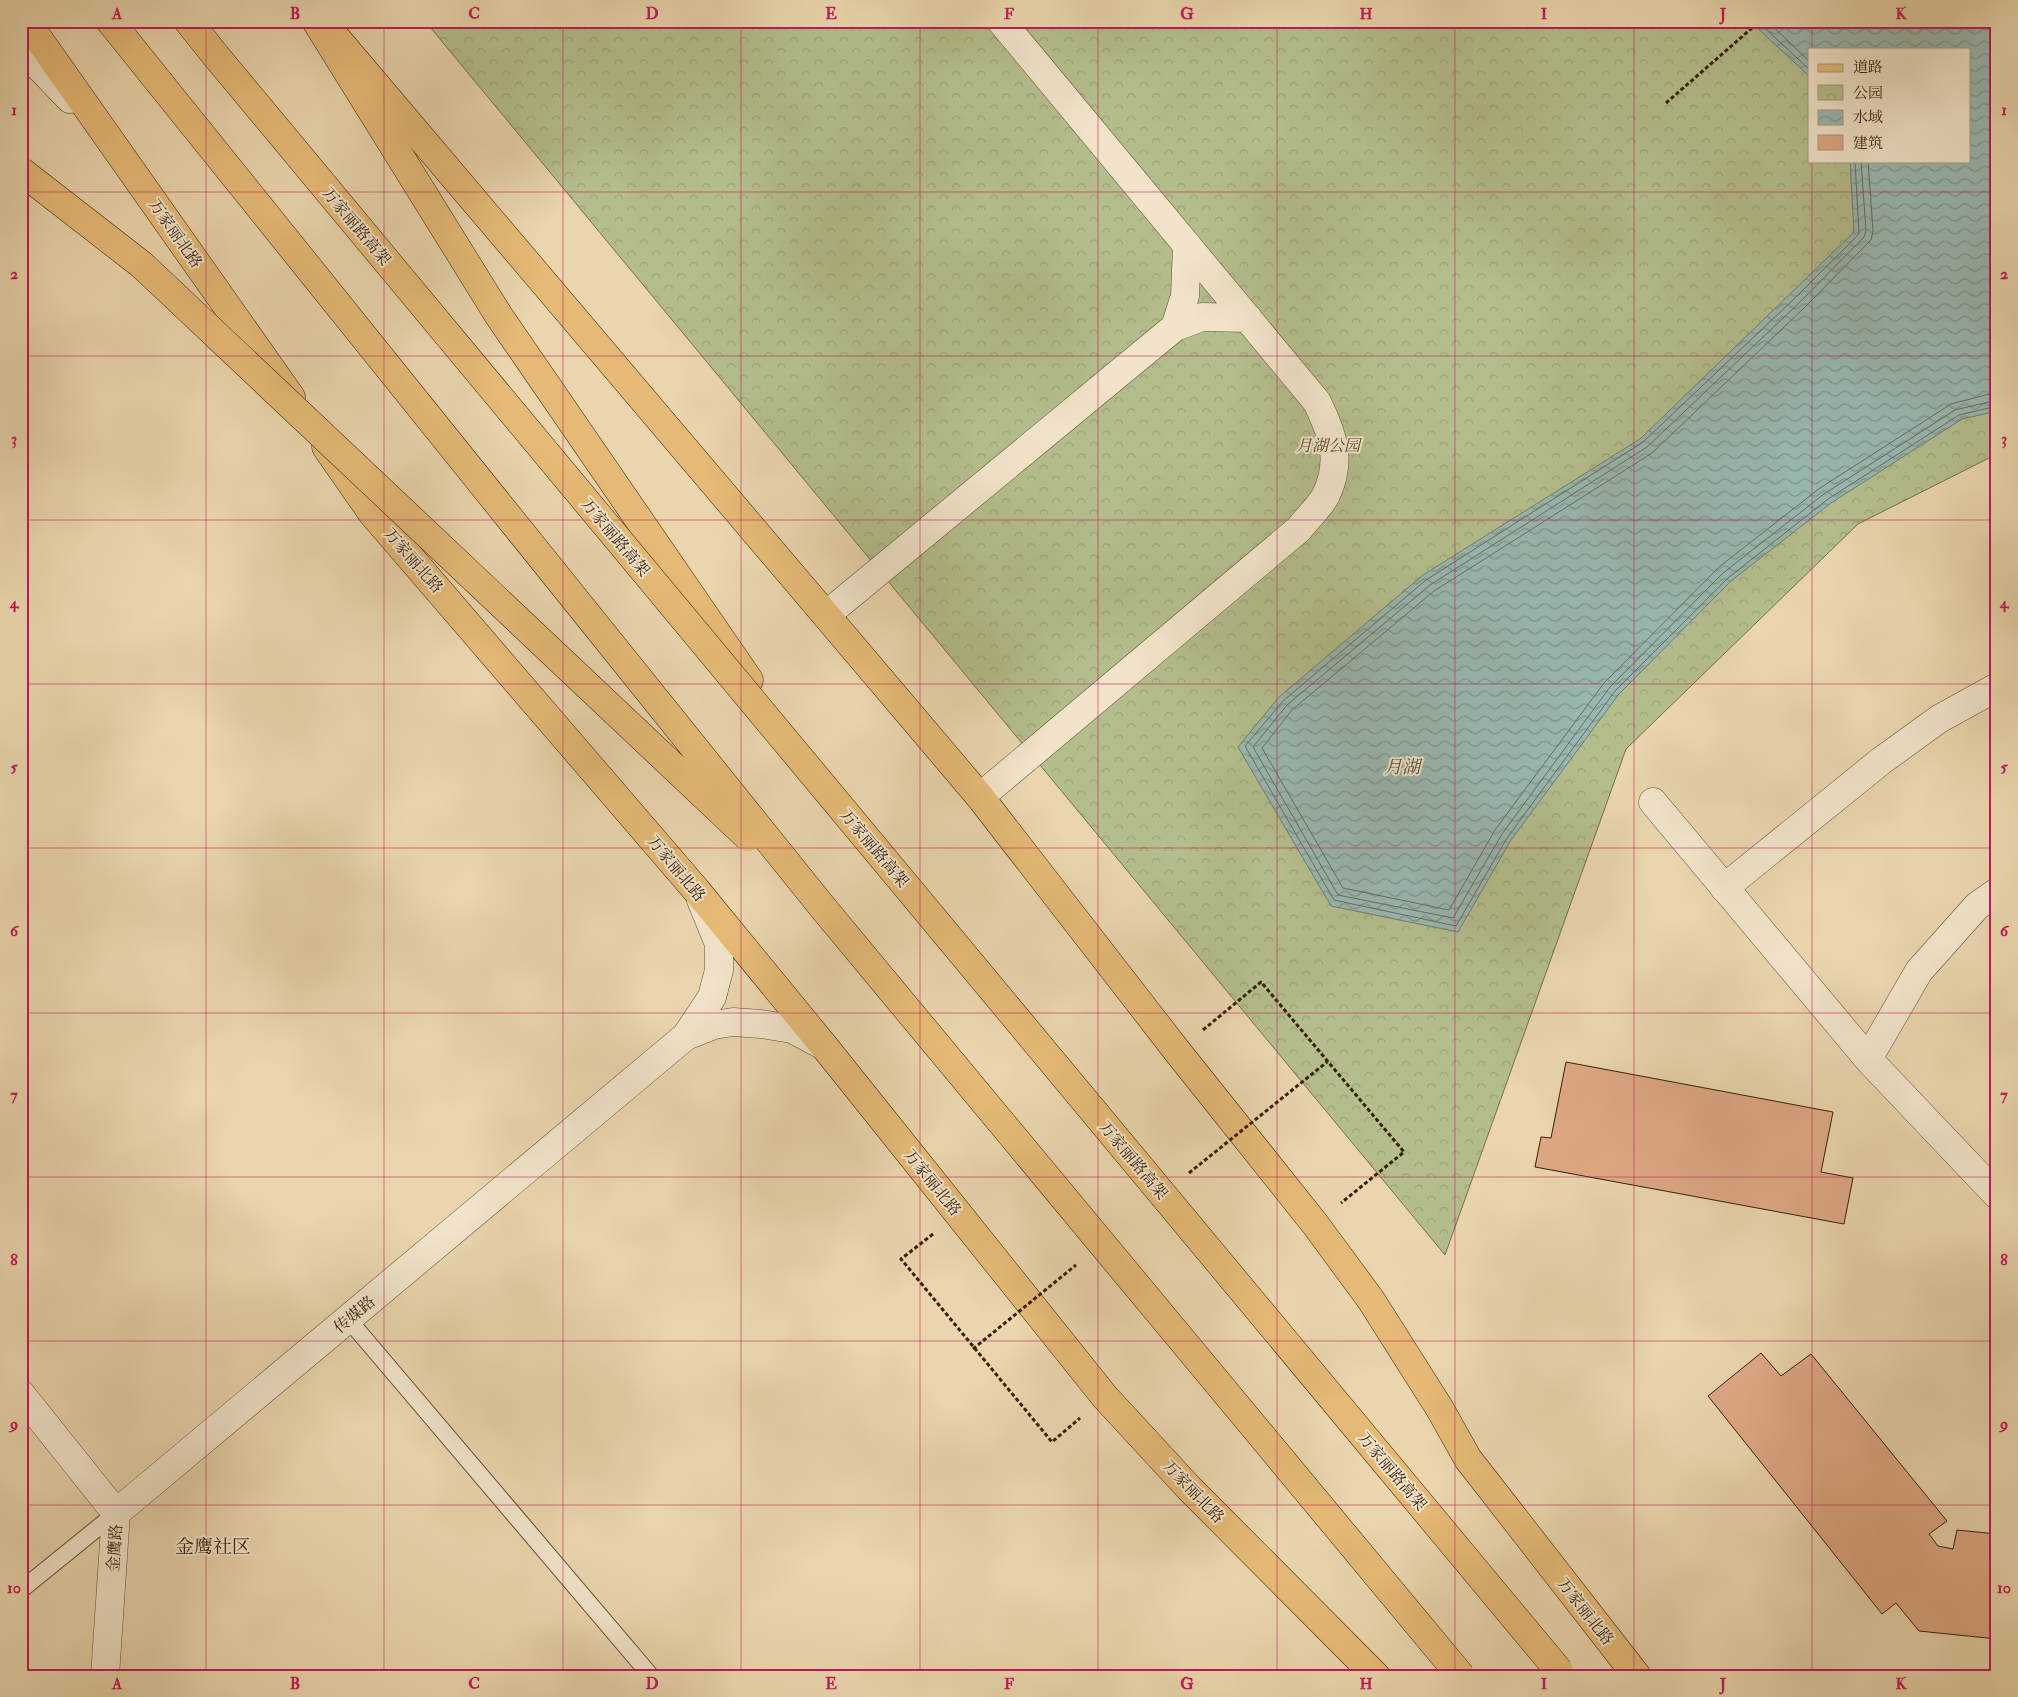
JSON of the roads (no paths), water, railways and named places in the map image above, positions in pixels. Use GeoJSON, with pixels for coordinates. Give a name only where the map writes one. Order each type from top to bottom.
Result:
{"type":"FeatureCollection","features":[{"type":"Feature","properties":{"kind":"main road","name":"万家丽北路"},"geometry":{"type":"LineString","coordinates":[[26,21],[372,513],[697,891],[824,1046],[1105,1397],[1189,1488],[1376,1676]]}},
{"type":"Feature","properties":{"kind":"main road"},"geometry":{"type":"LineString","coordinates":[[110,21],[824,909],[1461,1676]]}},
{"type":"Feature","properties":{"kind":"main road","name":"万家丽路高架"},"geometry":{"type":"LineString","coordinates":[[188,21],[1562,1676]]}},
{"type":"Feature","properties":{"kind":"main road"},"geometry":{"type":"LineString","coordinates":[[316,21],[499,316],[807,766]]}},
{"type":"Feature","properties":{"kind":"main road","name":"万家丽北路"},"geometry":{"type":"LineString","coordinates":[[322,21],[980,797],[1177,1051],[1315,1224],[1371,1300],[1440,1409],[1468,1459],[1638,1676]]}},
{"type":"Feature","properties":{"kind":"main road"},"geometry":{"type":"LineString","coordinates":[[21,171],[142,265],[824,909]]}},
{"type":"Feature","properties":{"kind":"street"},"geometry":{"type":"LineString","coordinates":[[980,797],[1299,529],[1326,496],[1335,464],[1331,433],[1317,402],[1002,21]]}},
{"type":"Feature","properties":{"kind":"street"},"geometry":{"type":"LineString","coordinates":[[21,48],[118,151]]}},
{"type":"Feature","properties":{"kind":"street"},"geometry":{"type":"LineString","coordinates":[[1175,327],[1185,296],[1187,245]]}},
{"type":"Feature","properties":{"kind":"street"},"geometry":{"type":"LineString","coordinates":[[826,615],[1175,327],[1202,317],[1248,318]]}},
{"type":"Feature","properties":{"kind":"street"},"geometry":{"type":"LineString","coordinates":[[1724,888],[1881,761],[1939,719],[1997,687]]}},
{"type":"Feature","properties":{"kind":"street"},"geometry":{"type":"LineString","coordinates":[[1653,802],[1868,1060],[1997,1195]]}},
{"type":"Feature","properties":{"kind":"street"},"geometry":{"type":"LineString","coordinates":[[686,1036],[712,997],[719,970],[719,944],[697,891]]}},
{"type":"Feature","properties":{"kind":"street"},"geometry":{"type":"LineString","coordinates":[[1868,1060],[1919,971],[1977,906],[1997,892]]}},
{"type":"Feature","properties":{"kind":"street"},"geometry":{"type":"LineString","coordinates":[[686,1036],[714,1025],[733,1022],[751,1023],[792,1029],[824,1046]]}},
{"type":"Feature","properties":{"kind":"street","name":"传媒路"},"geometry":{"type":"LineString","coordinates":[[116,1513],[686,1036]]}},
{"type":"Feature","properties":{"kind":"street","name":"金鹰路"},"geometry":{"type":"LineString","coordinates":[[21,1394],[116,1513],[105,1676]]}},
{"type":"Feature","properties":{"kind":"lane"},"geometry":{"type":"LineString","coordinates":[[348,1319],[652,1676]]}},
{"type":"Feature","properties":{"kind":"lane","name":"传媒路"},"geometry":{"type":"LineString","coordinates":[[21,1590],[116,1513]]}},
{"type":"Feature","properties":{"kind":"water","name":"月湖"},"geometry":{"type":"Polygon","coordinates":[[[1750,21],[1997,21],[1997,411],[1962,419],[1831,503],[1731,581],[1619,694],[1511,840],[1458,932],[1331,906],[1238,747],[1279,697],[1423,575],[1640,439],[1854,232],[1850,162],[1970,162],[1970,48],[1808,48],[1808,75],[1750,21]]]}},
{"type":"Feature","properties":{"kind":"district","name":"金鹰社区"},"geometry":{"type":"Point","coordinates":[213,1546]}},
{"type":"Feature","properties":{"kind":"park label","name":"月湖公园"},"geometry":{"type":"Point","coordinates":[1328,445]}}]}
